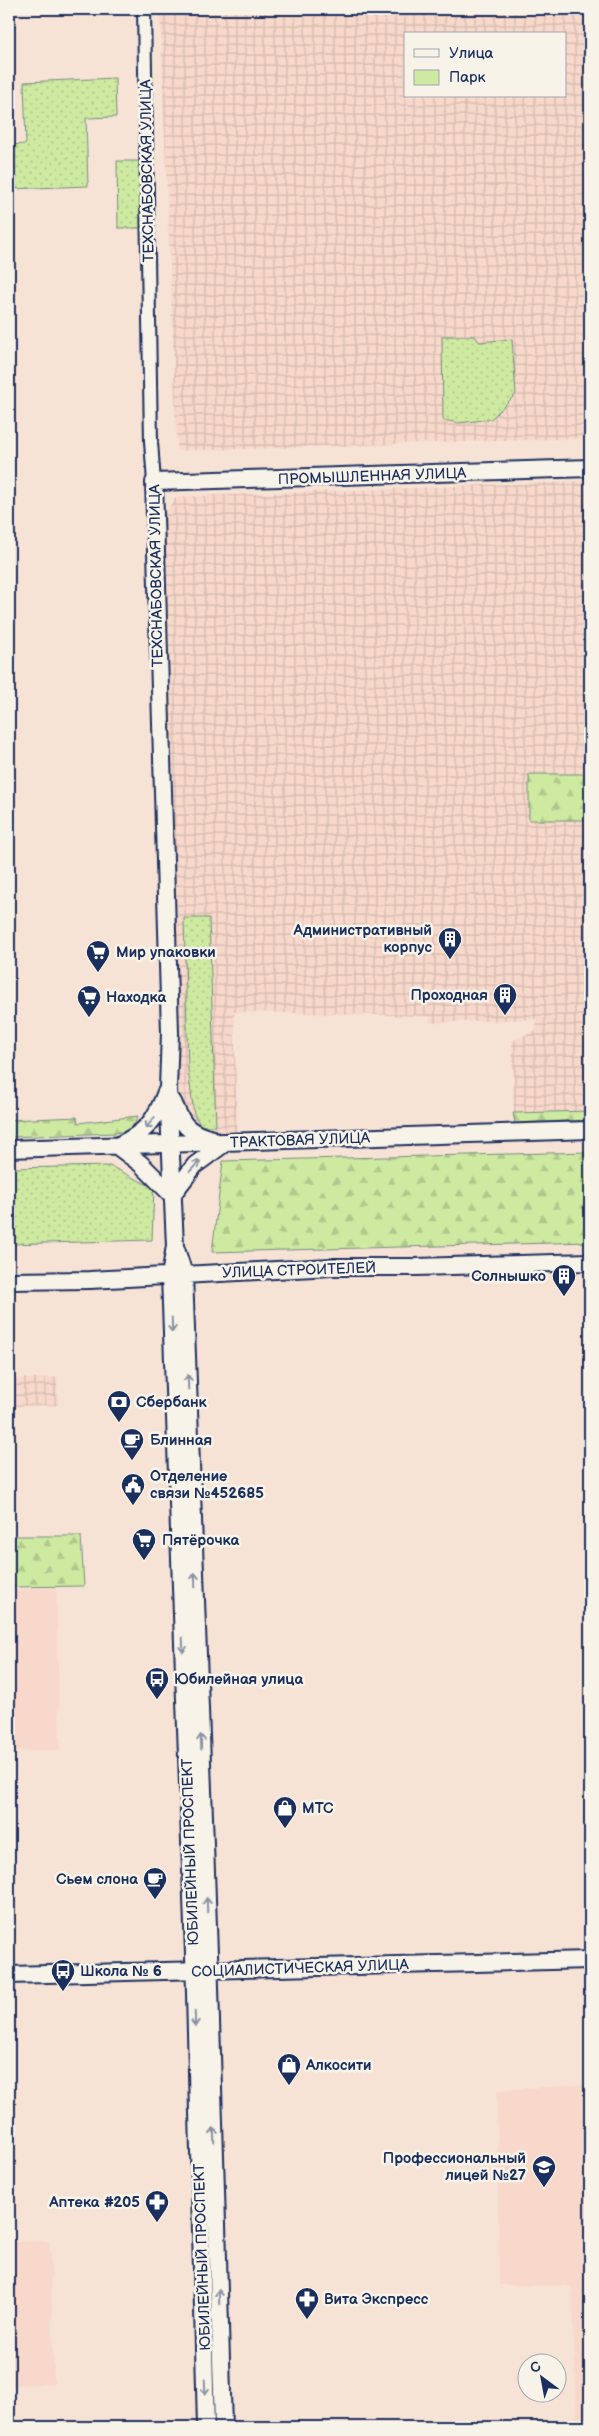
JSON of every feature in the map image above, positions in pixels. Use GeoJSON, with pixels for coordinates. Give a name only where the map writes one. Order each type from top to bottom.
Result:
{"type":"FeatureCollection","features":[{"type":"Feature","properties":{"kind":"main road","name":"ПРОМЫШЛЕННАЯ УЛИЦА"},"geometry":{"type":"LineString","coordinates":[[154,482],[590,468]]}},
{"type":"Feature","properties":{"kind":"main road","name":"ТЕХСНАБОВСКАЯ УЛИЦА"},"geometry":{"type":"LineString","coordinates":[[154,482],[170,1033],[168,1088],[172,1143],[172,1195],[177,1275],[202,1971]]}},
{"type":"Feature","properties":{"kind":"main road"},"geometry":{"type":"LineString","coordinates":[[168,1088],[186,1128],[197,1134],[225,1143]]}},
{"type":"Feature","properties":{"kind":"main road"},"geometry":{"type":"LineString","coordinates":[[168,1088],[159,1111],[149,1126],[136,1137],[117,1146],[141,1164],[172,1195],[195,1165],[225,1143]]}},
{"type":"Feature","properties":{"kind":"main road","name":"ТРАКТОВАЯ УЛИЦА"},"geometry":{"type":"LineString","coordinates":[[9,1149],[590,1130]]}},
{"type":"Feature","properties":{"kind":"main road","name":"УЛИЦА СТРОИТЕЛЕЙ"},"geometry":{"type":"LineString","coordinates":[[9,1281],[332,1267],[416,1267],[590,1262]]}},
{"type":"Feature","properties":{"kind":"main road","name":"СОЦИАЛИСТИЧЕСКАЯ УЛИЦА"},"geometry":{"type":"LineString","coordinates":[[9,1975],[590,1960]]}},
{"type":"Feature","properties":{"kind":"main road","name":"ЮБИЛЕЙНЫЙ ПРОСПЕКТ"},"geometry":{"type":"LineString","coordinates":[[202,1971],[206,2427]]}},
{"type":"Feature","properties":{"kind":"main road","name":"ЮБИЛЕЙНЫЙ ПРОСПЕКТ"},"geometry":{"type":"LineString","coordinates":[[202,1971],[223,2427]]}},
{"type":"Feature","properties":{"kind":"street","name":"ТЕХСНАБОВСКАЯ УЛИЦА"},"geometry":{"type":"LineString","coordinates":[[144,9],[151,442],[154,482]]}},
{"type":"Feature","properties":{"kind":"shaded area"},"geometry":{"type":"Polygon","coordinates":[[[160,9],[590,9],[590,438],[177,451],[160,9]]]}},
{"type":"Feature","properties":{"kind":"shaded area"},"geometry":{"type":"Polygon","coordinates":[[[590,481],[590,1124],[514,1126],[512,1041],[536,1030],[536,1019],[430,1023],[429,1016],[234,1012],[237,1133],[209,1134],[194,1129],[178,1098],[160,541],[165,513],[176,497],[590,481]]]}},
{"type":"Feature","properties":{"kind":"shaded area"},"geometry":{"type":"Polygon","coordinates":[[[57,1377],[58,1405],[9,1406],[9,1379],[57,1377]]]}},
{"type":"Feature","properties":{"kind":"shaded area"},"geometry":{"type":"Polygon","coordinates":[[[56,1588],[60,1750],[9,1751],[9,1590],[56,1588]]]}},
{"type":"Feature","properties":{"kind":"shaded area","name":"Профессиональный лицей №27"},"geometry":{"type":"Polygon","coordinates":[[[590,2084],[590,2427],[577,2427],[572,2286],[499,2285],[497,2090],[590,2084]]]}},
{"type":"Feature","properties":{"kind":"shaded area"},"geometry":{"type":"Polygon","coordinates":[[[50,2241],[54,2384],[9,2385],[9,2242],[50,2241]]]}},
{"type":"Feature","properties":{"kind":"green space"},"geometry":{"type":"Polygon","coordinates":[[[115,78],[116,117],[86,118],[88,186],[9,189],[9,145],[26,144],[24,82],[115,78]]]}},
{"type":"Feature","properties":{"kind":"green space"},"geometry":{"type":"Polygon","coordinates":[[[117,161],[143,161],[143,228],[118,228],[117,161]]]}},
{"type":"Feature","properties":{"kind":"green space"},"geometry":{"type":"Polygon","coordinates":[[[442,336],[475,336],[479,342],[512,339],[516,394],[491,419],[459,423],[443,420],[442,336]]]}},
{"type":"Feature","properties":{"kind":"green space"},"geometry":{"type":"Polygon","coordinates":[[[529,774],[590,774],[590,820],[529,820],[529,774]]]}},
{"type":"Feature","properties":{"kind":"green space"},"geometry":{"type":"Polygon","coordinates":[[[184,918],[209,918],[216,1126],[201,1126],[194,1114],[188,1070],[184,918]]]}},
{"type":"Feature","properties":{"kind":"green space"},"geometry":{"type":"Polygon","coordinates":[[[590,1111],[590,1120],[515,1123],[513,1113],[590,1111]]]}},
{"type":"Feature","properties":{"kind":"green space"},"geometry":{"type":"Polygon","coordinates":[[[138,1116],[132,1130],[115,1133],[9,1137],[9,1120],[77,1117],[78,1123],[138,1116]]]}},
{"type":"Feature","properties":{"kind":"green space"},"geometry":{"type":"Polygon","coordinates":[[[590,1152],[590,1242],[212,1252],[223,1161],[590,1152]]]}},
{"type":"Feature","properties":{"kind":"green space"},"geometry":{"type":"Polygon","coordinates":[[[110,1166],[154,1188],[152,1240],[9,1244],[9,1168],[110,1166]]]}},
{"type":"Feature","properties":{"kind":"green space"},"geometry":{"type":"Polygon","coordinates":[[[9,1536],[81,1536],[84,1586],[9,1587],[9,1536]]]}},
{"type":"Feature","properties":{"kind":"place","name":"Административный корпус"},"geometry":{"type":"Point","coordinates":[450,960]}},
{"type":"Feature","properties":{"kind":"place","name":"Мир упаковки"},"geometry":{"type":"Point","coordinates":[98,973]}},
{"type":"Feature","properties":{"kind":"place","name":"Проходная"},"geometry":{"type":"Point","coordinates":[505,1016]}},
{"type":"Feature","properties":{"kind":"place","name":"Находка"},"geometry":{"type":"Point","coordinates":[89,1018]}},
{"type":"Feature","properties":{"kind":"place","name":"Солнышко"},"geometry":{"type":"Point","coordinates":[564,1297]}},
{"type":"Feature","properties":{"kind":"place","name":"Сбербанк"},"geometry":{"type":"Point","coordinates":[119,1423]}},
{"type":"Feature","properties":{"kind":"place","name":"Блинная"},"geometry":{"type":"Point","coordinates":[132,1461]}},
{"type":"Feature","properties":{"kind":"place","name":"Отделение связи №452685"},"geometry":{"type":"Point","coordinates":[133,1506]}},
{"type":"Feature","properties":{"kind":"place","name":"Пятёрочка"},"geometry":{"type":"Point","coordinates":[144,1561]}},
{"type":"Feature","properties":{"kind":"place","name":"Юбилейная улица"},"geometry":{"type":"Point","coordinates":[157,1700]}},
{"type":"Feature","properties":{"kind":"place","name":"МТС"},"geometry":{"type":"Point","coordinates":[285,1829]}},
{"type":"Feature","properties":{"kind":"place","name":"Сьем слона"},"geometry":{"type":"Point","coordinates":[155,1900]}},
{"type":"Feature","properties":{"kind":"place","name":"Школа № 6"},"geometry":{"type":"Point","coordinates":[63,1992]}},
{"type":"Feature","properties":{"kind":"place","name":"Алкосити"},"geometry":{"type":"Point","coordinates":[289,2086]}},
{"type":"Feature","properties":{"kind":"place","name":"Профессиональный лицей №27"},"geometry":{"type":"Point","coordinates":[544,2188]}},
{"type":"Feature","properties":{"kind":"place","name":"Аптека #205"},"geometry":{"type":"Point","coordinates":[157,2223]}},
{"type":"Feature","properties":{"kind":"place","name":"Вита Экспресс"},"geometry":{"type":"Point","coordinates":[307,2320]}}]}
